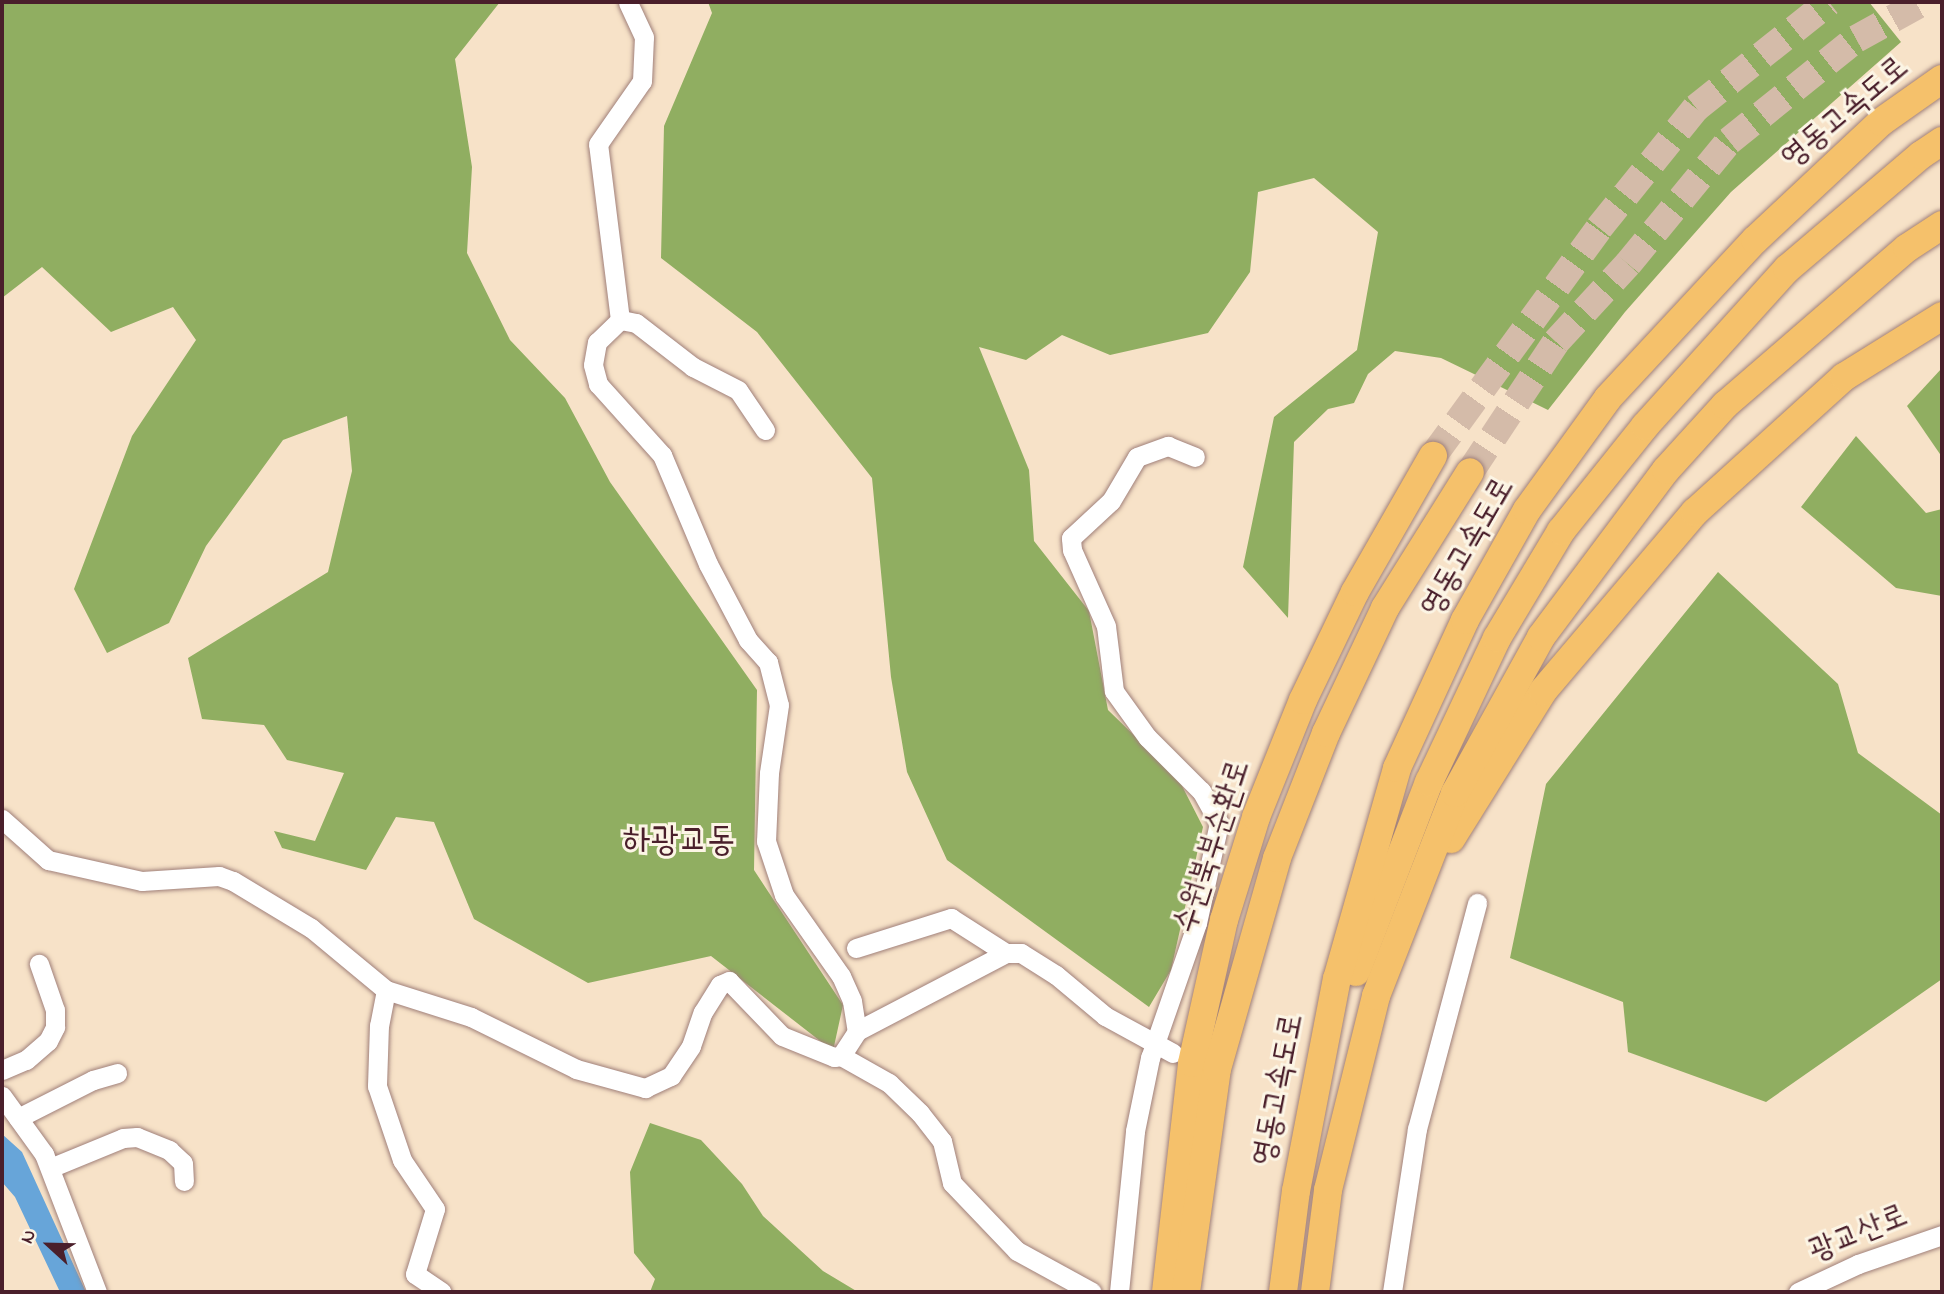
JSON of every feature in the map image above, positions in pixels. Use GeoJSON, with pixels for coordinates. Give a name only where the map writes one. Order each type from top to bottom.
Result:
{"type":"FeatureCollection","features":[{"type":"Feature","properties":{"kind":"highway","name":"영동고속도로"},"geometry":{"type":"LineString","coordinates":[[1283,1292],[1296,1191],[1337,979],[1397,768],[1465,620],[1527,510],[1608,398],[1755,240],[1881,122],[1942,79]]}},
{"type":"Feature","properties":{"kind":"highway","name":"영동고속도로"},"geometry":{"type":"LineString","coordinates":[[1296,1191],[1330,1045],[1429,782],[1497,638],[1561,531],[1645,426],[1787,269],[1920,155],[1942,141]]}},
{"type":"Feature","properties":{"kind":"highway"},"geometry":{"type":"LineString","coordinates":[[1315,1292],[1328,1190],[1376,996],[1455,793],[1541,637],[1666,470],[1726,405],[1907,248],[1942,225]]}},
{"type":"Feature","properties":{"kind":"highway"},"geometry":{"type":"LineString","coordinates":[[1415,898],[1543,691],[1695,512],[1844,377],[1942,316]]}},
{"type":"Feature","properties":{"kind":"highway","name":"수원북부순환로"},"geometry":{"type":"LineString","coordinates":[[1166,1292],[1192,1063],[1224,919],[1256,817],[1303,699],[1355,592],[1433,456]]}},
{"type":"Feature","properties":{"kind":"highway","name":"수원북부순환로"},"geometry":{"type":"LineString","coordinates":[[1186,1292],[1217,1069],[1245,961],[1277,858],[1326,733],[1385,608],[1470,472]]}},
{"type":"Feature","properties":{"kind":"street"},"geometry":{"type":"LineString","coordinates":[[621,320],[598,144],[642,81],[643,37],[628,2]]}},
{"type":"Feature","properties":{"kind":"street"},"geometry":{"type":"LineString","coordinates":[[621,320],[636,323],[693,367],[738,390],[751,403],[765,430]]}},
{"type":"Feature","properties":{"kind":"street"},"geometry":{"type":"LineString","coordinates":[[621,320],[597,342],[593,365],[598,384],[662,455],[708,564],[748,640],[768,662],[779,705],[766,841],[784,895],[841,976],[852,1001],[857,1031]]}},
{"type":"Feature","properties":{"kind":"street"},"geometry":{"type":"LineString","coordinates":[[1119,1292],[1135,1131],[1154,1044],[1197,923],[1219,822],[1202,791],[1147,737],[1114,691],[1105,626],[1095,593],[1072,550],[1071,538],[1111,501],[1137,457],[1168,446],[1195,457]]}},
{"type":"Feature","properties":{"kind":"street"},"geometry":{"type":"LineString","coordinates":[[2,819],[48,860],[142,881],[219,876],[233,881],[311,928],[386,990],[471,1017],[576,1069],[645,1088],[671,1076],[691,1046],[703,1012],[720,985],[729,981],[782,1036],[841,1056],[889,1083],[920,1113],[942,1141],[952,1183],[1017,1251],[1092,1292]]}},
{"type":"Feature","properties":{"kind":"street"},"geometry":{"type":"LineString","coordinates":[[1392,1292],[1417,1129],[1477,904]]}},
{"type":"Feature","properties":{"kind":"street"},"geometry":{"type":"LineString","coordinates":[[856,948],[951,918],[1006,953]]}},
{"type":"Feature","properties":{"kind":"street"},"geometry":{"type":"LineString","coordinates":[[841,1056],[857,1031],[1006,953],[1021,953],[1056,975],[1105,1016],[1173,1053]]}},
{"type":"Feature","properties":{"kind":"street"},"geometry":{"type":"LineString","coordinates":[[2,1070],[41,1048],[55,1027],[55,1010],[39,964]]}},
{"type":"Feature","properties":{"kind":"street"},"geometry":{"type":"LineString","coordinates":[[386,990],[379,1025],[377,1086],[402,1160],[435,1209],[415,1273],[442,1292]]}},
{"type":"Feature","properties":{"kind":"street"},"geometry":{"type":"LineString","coordinates":[[18,1118],[93,1080],[117,1073]]}},
{"type":"Feature","properties":{"kind":"street"},"geometry":{"type":"LineString","coordinates":[[2,1096],[50,1168],[97,1292]]}},
{"type":"Feature","properties":{"kind":"street"},"geometry":{"type":"LineString","coordinates":[[50,1168],[123,1138],[137,1137],[169,1150],[183,1163],[184,1181]]}},
{"type":"Feature","properties":{"kind":"street","name":"광교산로"},"geometry":{"type":"LineString","coordinates":[[1797,1292],[1858,1264],[1942,1235]]}},
{"type":"Feature","properties":{"kind":"green space"},"geometry":{"type":"Polygon","coordinates":[[[2,2],[500,2],[455,59],[472,167],[467,253],[510,340],[565,398],[610,482],[757,690],[754,870],[843,1005],[833,1051],[711,956],[588,983],[474,919],[434,822],[396,817],[366,870],[282,848],[274,831],[315,841],[344,773],[287,760],[264,725],[202,719],[188,658],[328,572],[352,471],[347,416],[283,440],[206,546],[169,623],[107,653],[74,589],[132,436],[196,340],[173,307],[111,332],[42,267],[2,298],[2,2]]]}},
{"type":"Feature","properties":{"kind":"green space"},"geometry":{"type":"Polygon","coordinates":[[[708,2],[1869,2],[1901,42],[1731,192],[1625,312],[1548,410],[1441,358],[1395,351],[1368,374],[1354,403],[1328,409],[1294,442],[1288,618],[1243,567],[1274,417],[1357,350],[1378,232],[1314,178],[1258,192],[1250,272],[1208,333],[1110,355],[1062,335],[1026,360],[979,347],[1029,470],[1034,541],[1089,611],[1108,710],[1178,778],[1203,827],[1171,970],[1149,1007],[947,860],[907,772],[891,677],[872,478],[757,332],[661,258],[664,126],[712,13],[708,2]]]}},
{"type":"Feature","properties":{"kind":"green space"},"geometry":{"type":"Polygon","coordinates":[[[1942,368],[1942,457],[1907,406],[1942,368]]]}},
{"type":"Feature","properties":{"kind":"green space"},"geometry":{"type":"Polygon","coordinates":[[[1856,436],[1926,513],[1942,509],[1942,596],[1896,588],[1801,507],[1856,436]]]}},
{"type":"Feature","properties":{"kind":"green space"},"geometry":{"type":"Polygon","coordinates":[[[1718,572],[1838,684],[1858,753],[1942,815],[1942,979],[1766,1102],[1628,1052],[1623,1002],[1510,958],[1546,784],[1718,572]]]}},
{"type":"Feature","properties":{"kind":"green space"},"geometry":{"type":"Polygon","coordinates":[[[650,1123],[701,1140],[742,1184],[763,1216],[823,1271],[858,1292],[650,1292],[655,1279],[634,1253],[630,1172],[650,1123]]]}},
{"type":"Feature","properties":{"kind":"water"},"geometry":{"type":"Polygon","coordinates":[[[2,1134],[22,1152],[86,1292],[60,1292],[15,1197],[2,1182],[2,1134]]]}},
{"type":"Feature","properties":{"kind":"tunnel"},"geometry":{"type":"LineString","coordinates":[[1433,456],[1599,228],[1696,108],[1829,2]]}},
{"type":"Feature","properties":{"kind":"tunnel"},"geometry":{"type":"LineString","coordinates":[[1470,472],[1556,342],[1628,264],[1729,141],[1856,39],[1923,2]]}},
{"type":"Feature","properties":{"kind":"district","name":"하광교동"},"geometry":{"type":"Point","coordinates":[679,842]}}]}
